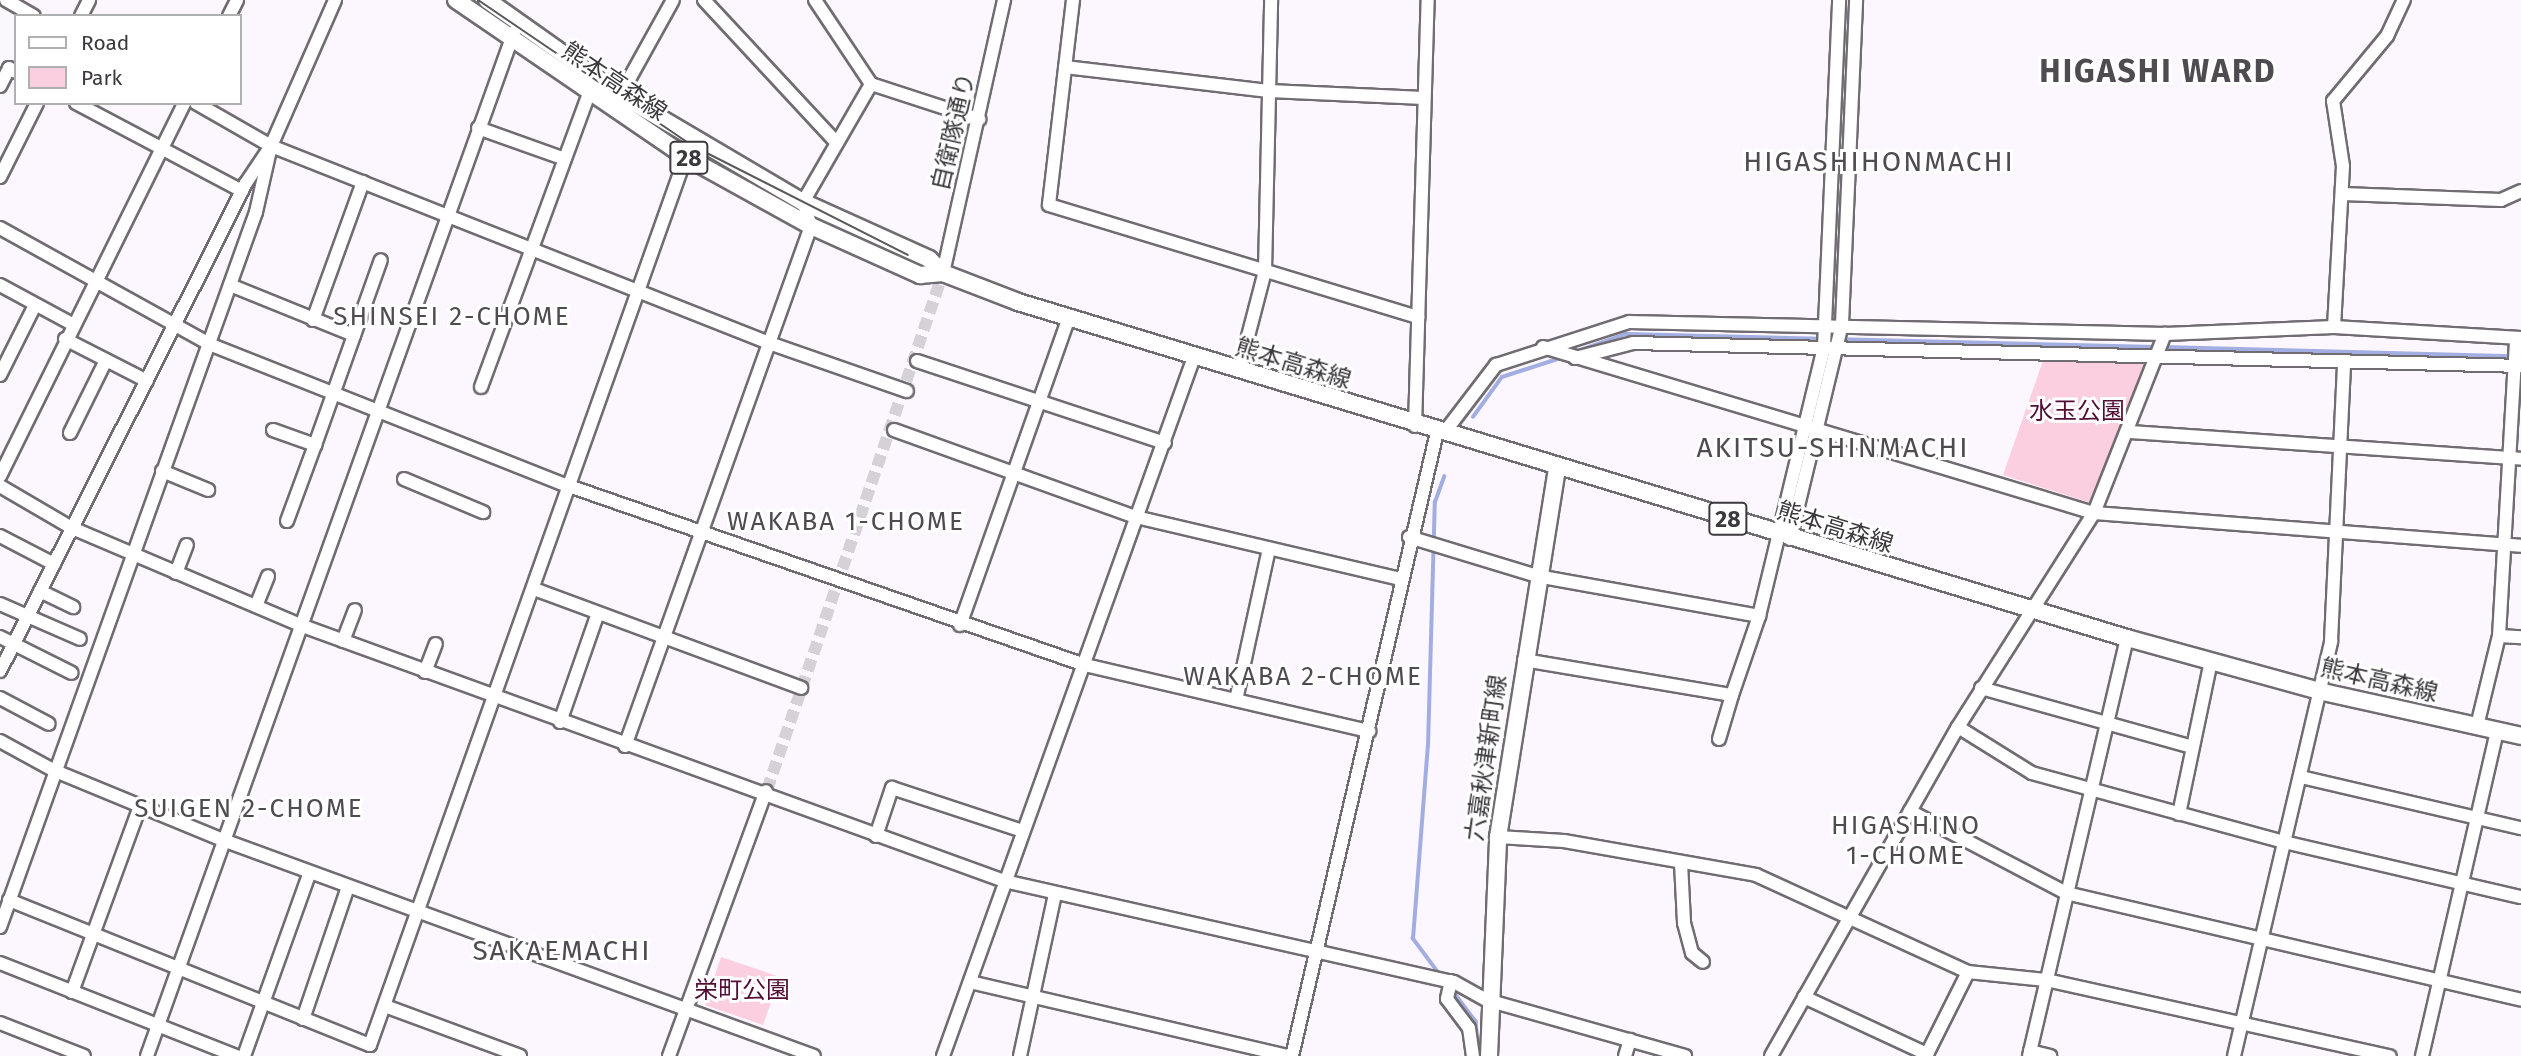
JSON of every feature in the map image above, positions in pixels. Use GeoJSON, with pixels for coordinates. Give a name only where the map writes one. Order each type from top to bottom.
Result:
{"type":"FeatureCollection","features":[{"type":"Feature","properties":{"kind":"main road","name":"熊本高森線"},"geometry":{"type":"LineString","coordinates":[[456,0],[589,93],[616,102],[692,139],[803,202],[929,259],[943,274]]}},
{"type":"Feature","properties":{"kind":"main road","name":"熊本高森線"},"geometry":{"type":"LineString","coordinates":[[487,0],[688,158],[811,226],[920,275],[943,274],[1069,318],[1415,426],[2127,638],[2323,692],[2521,736]]}},
{"type":"Feature","properties":{"kind":"main road","name":"六嘉秋津新町線"},"geometry":{"type":"LineString","coordinates":[[1489,1056],[1487,1000],[1498,837],[1537,576],[1557,468]]}},
{"type":"Feature","properties":{"kind":"street"},"geometry":{"type":"LineString","coordinates":[[6,0],[30,14]]}},
{"type":"Feature","properties":{"kind":"street"},"geometry":{"type":"LineString","coordinates":[[0,671],[242,191],[271,146],[335,0]]}},
{"type":"Feature","properties":{"kind":"street"},"geometry":{"type":"LineString","coordinates":[[616,102],[673,0]]}},
{"type":"Feature","properties":{"kind":"street"},"geometry":{"type":"LineString","coordinates":[[704,0],[836,142]]}},
{"type":"Feature","properties":{"kind":"street"},"geometry":{"type":"LineString","coordinates":[[815,0],[871,84],[979,119]]}},
{"type":"Feature","properties":{"kind":"street","name":"自衛隊通り"},"geometry":{"type":"LineString","coordinates":[[943,274],[1004,0]]}},
{"type":"Feature","properties":{"kind":"street"},"geometry":{"type":"LineString","coordinates":[[1073,0],[1048,205],[1419,317]]}},
{"type":"Feature","properties":{"kind":"street"},"geometry":{"type":"LineString","coordinates":[[1239,371],[1265,271],[1271,0]]}},
{"type":"Feature","properties":{"kind":"street"},"geometry":{"type":"LineString","coordinates":[[1415,426],[1428,0]]}},
{"type":"Feature","properties":{"kind":"street"},"geometry":{"type":"LineString","coordinates":[[1784,536],[1808,426],[1832,335],[1839,0]]}},
{"type":"Feature","properties":{"kind":"street"},"geometry":{"type":"LineString","coordinates":[[1719,739],[1820,433],[1832,335],[1856,0]]}},
{"type":"Feature","properties":{"kind":"street"},"geometry":{"type":"LineString","coordinates":[[2334,327],[2343,194],[2333,101],[2388,36],[2404,0]]}},
{"type":"Feature","properties":{"kind":"street"},"geometry":{"type":"LineString","coordinates":[[147,1056],[517,21]]}},
{"type":"Feature","properties":{"kind":"street"},"geometry":{"type":"LineString","coordinates":[[1065,67],[1269,91],[1424,98]]}},
{"type":"Feature","properties":{"kind":"street"},"geometry":{"type":"LineString","coordinates":[[0,86],[9,68],[14,71]]}},
{"type":"Feature","properties":{"kind":"street"},"geometry":{"type":"LineString","coordinates":[[625,746],[698,531],[811,226],[803,202],[871,84]]}},
{"type":"Feature","properties":{"kind":"street"},"geometry":{"type":"LineString","coordinates":[[481,387],[589,93]]}},
{"type":"Feature","properties":{"kind":"street"},"geometry":{"type":"LineString","coordinates":[[0,177],[36,105]]}},
{"type":"Feature","properties":{"kind":"street"},"geometry":{"type":"LineString","coordinates":[[80,105],[242,191]]}},
{"type":"Feature","properties":{"kind":"street"},"geometry":{"type":"LineString","coordinates":[[0,476],[93,280],[183,105]]}},
{"type":"Feature","properties":{"kind":"street"},"geometry":{"type":"LineString","coordinates":[[199,105],[271,146],[769,343],[907,391]]}},
{"type":"Feature","properties":{"kind":"street"},"geometry":{"type":"LineString","coordinates":[[478,128],[565,159]]}},
{"type":"Feature","properties":{"kind":"street"},"geometry":{"type":"LineString","coordinates":[[9,900],[178,971],[303,1019],[368,1050],[534,589],[566,485],[688,158],[692,139]]}},
{"type":"Feature","properties":{"kind":"street"},"geometry":{"type":"LineString","coordinates":[[0,927],[53,770],[230,285],[267,178],[271,146]]}},
{"type":"Feature","properties":{"kind":"street"},"geometry":{"type":"LineString","coordinates":[[313,320],[363,182]]}},
{"type":"Feature","properties":{"kind":"street"},"geometry":{"type":"LineString","coordinates":[[2343,194],[2501,200],[2521,191]]}},
{"type":"Feature","properties":{"kind":"street"},"geometry":{"type":"LineString","coordinates":[[0,228],[209,344],[378,408],[566,485],[960,625],[1085,665],[1369,731]]}},
{"type":"Feature","properties":{"kind":"street"},"geometry":{"type":"LineString","coordinates":[[287,521],[381,260]]}},
{"type":"Feature","properties":{"kind":"street"},"geometry":{"type":"LineString","coordinates":[[0,285],[72,324]]}},
{"type":"Feature","properties":{"kind":"street"},"geometry":{"type":"LineString","coordinates":[[230,285],[354,335]]}},
{"type":"Feature","properties":{"kind":"street"},"geometry":{"type":"LineString","coordinates":[[0,375],[34,304]]}},
{"type":"Feature","properties":{"kind":"street"},"geometry":{"type":"LineString","coordinates":[[960,625],[1069,318]]}},
{"type":"Feature","properties":{"kind":"street"},"geometry":{"type":"LineString","coordinates":[[970,982],[1033,1000],[1290,1056],[1369,731],[1409,537],[1440,432],[1488,370],[1629,322],[1832,335],[2161,347],[2344,366],[2517,364]]}},
{"type":"Feature","properties":{"kind":"street"},"geometry":{"type":"LineString","coordinates":[[1575,358],[1633,343],[1832,335],[2161,347],[2334,327],[2518,341],[2515,459],[2505,545],[2499,636],[2477,726]]}},
{"type":"Feature","properties":{"kind":"street"},"geometry":{"type":"LineString","coordinates":[[65,339],[147,382]]}},
{"type":"Feature","properties":{"kind":"street"},"geometry":{"type":"LineString","coordinates":[[1771,1056],[1958,726],[2029,609],[2094,513],[2129,432],[2161,347]]}},
{"type":"Feature","properties":{"kind":"street"},"geometry":{"type":"LineString","coordinates":[[1549,349],[1808,426],[1820,433],[2094,513],[2334,537],[2521,546]]}},
{"type":"Feature","properties":{"kind":"street"},"geometry":{"type":"LineString","coordinates":[[943,1056],[1194,357]]}},
{"type":"Feature","properties":{"kind":"street"},"geometry":{"type":"LineString","coordinates":[[70,433],[106,360]]}},
{"type":"Feature","properties":{"kind":"street"},"geometry":{"type":"LineString","coordinates":[[917,360],[1165,443]]}},
{"type":"Feature","properties":{"kind":"street"},"geometry":{"type":"LineString","coordinates":[[2234,1056],[2284,842],[2323,692],[2344,366]]}},
{"type":"Feature","properties":{"kind":"street"},"geometry":{"type":"LineString","coordinates":[[273,430],[315,445]]}},
{"type":"Feature","properties":{"kind":"street"},"geometry":{"type":"LineString","coordinates":[[894,430],[1012,475],[1136,517],[1400,579]]}},
{"type":"Feature","properties":{"kind":"street"},"geometry":{"type":"LineString","coordinates":[[2129,432],[2339,450],[2515,459]]}},
{"type":"Feature","properties":{"kind":"street"},"geometry":{"type":"LineString","coordinates":[[162,471],[208,489]]}},
{"type":"Feature","properties":{"kind":"street"},"geometry":{"type":"LineString","coordinates":[[404,479],[484,512]]}},
{"type":"Feature","properties":{"kind":"street"},"geometry":{"type":"LineString","coordinates":[[0,486],[72,528],[300,625],[625,746],[764,793],[1004,881],[1451,981],[1487,1000],[1685,1056]]}},
{"type":"Feature","properties":{"kind":"street"},"geometry":{"type":"LineString","coordinates":[[0,536],[54,564]]}},
{"type":"Feature","properties":{"kind":"street"},"geometry":{"type":"LineString","coordinates":[[1409,537],[1537,576],[1759,616]]}},
{"type":"Feature","properties":{"kind":"street"},"geometry":{"type":"LineString","coordinates":[[176,573],[187,545]]}},
{"type":"Feature","properties":{"kind":"street"},"geometry":{"type":"LineString","coordinates":[[1236,700],[1269,549]]}},
{"type":"Feature","properties":{"kind":"street"},"geometry":{"type":"LineString","coordinates":[[256,606],[268,576]]}},
{"type":"Feature","properties":{"kind":"street"},"geometry":{"type":"LineString","coordinates":[[534,589],[801,688]]}},
{"type":"Feature","properties":{"kind":"street"},"geometry":{"type":"LineString","coordinates":[[40,591],[73,607]]}},
{"type":"Feature","properties":{"kind":"street"},"geometry":{"type":"LineString","coordinates":[[0,604],[80,639]]}},
{"type":"Feature","properties":{"kind":"street"},"geometry":{"type":"LineString","coordinates":[[344,641],[355,610]]}},
{"type":"Feature","properties":{"kind":"street"},"geometry":{"type":"LineString","coordinates":[[560,722],[598,612]]}},
{"type":"Feature","properties":{"kind":"street"},"geometry":{"type":"LineString","coordinates":[[2499,636],[2521,637]]}},
{"type":"Feature","properties":{"kind":"street"},"geometry":{"type":"LineString","coordinates":[[0,637],[72,673]]}},
{"type":"Feature","properties":{"kind":"street"},"geometry":{"type":"LineString","coordinates":[[2050,1056],[2029,1054],[2127,638]]}},
{"type":"Feature","properties":{"kind":"street"},"geometry":{"type":"LineString","coordinates":[[425,672],[436,644]]}},
{"type":"Feature","properties":{"kind":"street"},"geometry":{"type":"LineString","coordinates":[[1524,660],[1732,695]]}},
{"type":"Feature","properties":{"kind":"street"},"geometry":{"type":"LineString","coordinates":[[2179,814],[2211,662]]}},
{"type":"Feature","properties":{"kind":"street"},"geometry":{"type":"LineString","coordinates":[[1981,688],[2192,747]]}},
{"type":"Feature","properties":{"kind":"street"},"geometry":{"type":"LineString","coordinates":[[0,698],[50,724]]}},
{"type":"Feature","properties":{"kind":"street"},"geometry":{"type":"LineString","coordinates":[[1958,726],[2032,773],[2091,791],[2284,842],[2521,897]]}},
{"type":"Feature","properties":{"kind":"street"},"geometry":{"type":"LineString","coordinates":[[2421,1056],[2497,730]]}},
{"type":"Feature","properties":{"kind":"street"},"geometry":{"type":"LineString","coordinates":[[0,740],[53,770],[223,840],[814,1056]]}},
{"type":"Feature","properties":{"kind":"street"},"geometry":{"type":"LineString","coordinates":[[2301,776],[2521,828]]}},
{"type":"Feature","properties":{"kind":"street"},"geometry":{"type":"LineString","coordinates":[[876,836],[892,788],[1023,831]]}},
{"type":"Feature","properties":{"kind":"street"},"geometry":{"type":"LineString","coordinates":[[669,1056],[764,793]]}},
{"type":"Feature","properties":{"kind":"street"},"geometry":{"type":"LineString","coordinates":[[72,992],[140,806]]}},
{"type":"Feature","properties":{"kind":"street"},"geometry":{"type":"LineString","coordinates":[[1910,811],[2066,893],[2521,1000]]}},
{"type":"Feature","properties":{"kind":"street"},"geometry":{"type":"LineString","coordinates":[[1498,837],[1564,841],[1756,874],[1853,914],[1968,972],[2046,980],[2389,1056]]}},
{"type":"Feature","properties":{"kind":"street"},"geometry":{"type":"LineString","coordinates":[[1681,863],[1684,923],[1692,953],[1703,962]]}},
{"type":"Feature","properties":{"kind":"street"},"geometry":{"type":"LineString","coordinates":[[244,1056],[310,872]]}},
{"type":"Feature","properties":{"kind":"street"},"geometry":{"type":"LineString","coordinates":[[303,1019],[348,887]]}},
{"type":"Feature","properties":{"kind":"street"},"geometry":{"type":"LineString","coordinates":[[1020,1056],[1055,894]]}},
{"type":"Feature","properties":{"kind":"street"},"geometry":{"type":"LineString","coordinates":[[0,964],[236,1056]]}},
{"type":"Feature","properties":{"kind":"street"},"geometry":{"type":"LineString","coordinates":[[1804,998],[1927,1055],[1968,972]]}},
{"type":"Feature","properties":{"kind":"street"},"geometry":{"type":"LineString","coordinates":[[1451,981],[1447,999],[1469,1028],[1473,1056]]}},
{"type":"Feature","properties":{"kind":"street"},"geometry":{"type":"LineString","coordinates":[[385,1006],[520,1056]]}},
{"type":"Feature","properties":{"kind":"street"},"geometry":{"type":"LineString","coordinates":[[0,1023],[84,1056]]}},
{"type":"Feature","properties":{"kind":"street"},"geometry":{"type":"LineString","coordinates":[[1625,1056],[1630,1040]]}},
{"type":"Feature","properties":{"kind":"green space","name":"水玉公園"},"geometry":{"type":"Polygon","coordinates":[[[2044,358],[2144,363],[2091,503],[2003,475],[2044,358]]]}},
{"type":"Feature","properties":{"kind":"green space","name":"栄町公園"},"geometry":{"type":"Polygon","coordinates":[[[721,957],[780,977],[763,1025],[705,1005],[721,957]]]}},
{"type":"Feature","properties":{"kind":"waterway"},"geometry":{"type":"LineString","coordinates":[[1581,350],[1626,334],[2155,347]]}},
{"type":"Feature","properties":{"kind":"waterway"},"geometry":{"type":"LineString","coordinates":[[2163,347],[2512,356]]}},
{"type":"Feature","properties":{"kind":"waterway"},"geometry":{"type":"LineString","coordinates":[[1473,417],[1502,377],[1561,358]]}},
{"type":"Feature","properties":{"kind":"waterway"},"geometry":{"type":"LineString","coordinates":[[1439,974],[1413,939],[1428,746],[1435,502],[1444,477]]}},
{"type":"Feature","properties":{"kind":"waterway"},"geometry":{"type":"LineString","coordinates":[[1453,991],[1476,1021],[1479,1056]]}},
{"type":"Feature","properties":{"kind":"tunnel"},"geometry":{"type":"LineString","coordinates":[[767,790],[943,273]]}},
{"type":"Feature","properties":{"kind":"tram line"},"geometry":{"type":"LineString","coordinates":[[478,0],[691,145],[908,255]]}},
{"type":"Feature","properties":{"kind":"district","name":"HIGASHI WARD"},"geometry":{"type":"Point","coordinates":[2158,71]}},
{"type":"Feature","properties":{"kind":"district","name":"HIGASHIHONMACHI"},"geometry":{"type":"Point","coordinates":[1879,162]}},
{"type":"Feature","properties":{"kind":"district","name":"SHINSEI 2-CHOME"},"geometry":{"type":"Point","coordinates":[452,317]}},
{"type":"Feature","properties":{"kind":"district","name":"AKITSU-SHINMACHI"},"geometry":{"type":"Point","coordinates":[1833,448]}},
{"type":"Feature","properties":{"kind":"district","name":"WAKABA 1-CHOME"},"geometry":{"type":"Point","coordinates":[846,522]}},
{"type":"Feature","properties":{"kind":"district","name":"WAKABA 2-CHOME"},"geometry":{"type":"Point","coordinates":[1303,677]}},
{"type":"Feature","properties":{"kind":"district","name":"SUIGEN 2-CHOME"},"geometry":{"type":"Point","coordinates":[249,809]}},
{"type":"Feature","properties":{"kind":"district","name":"HIGASHINO 1-CHOME"},"geometry":{"type":"Point","coordinates":[1906,841]}},
{"type":"Feature","properties":{"kind":"district","name":"SAKAEMACHI"},"geometry":{"type":"Point","coordinates":[562,951]}}]}
